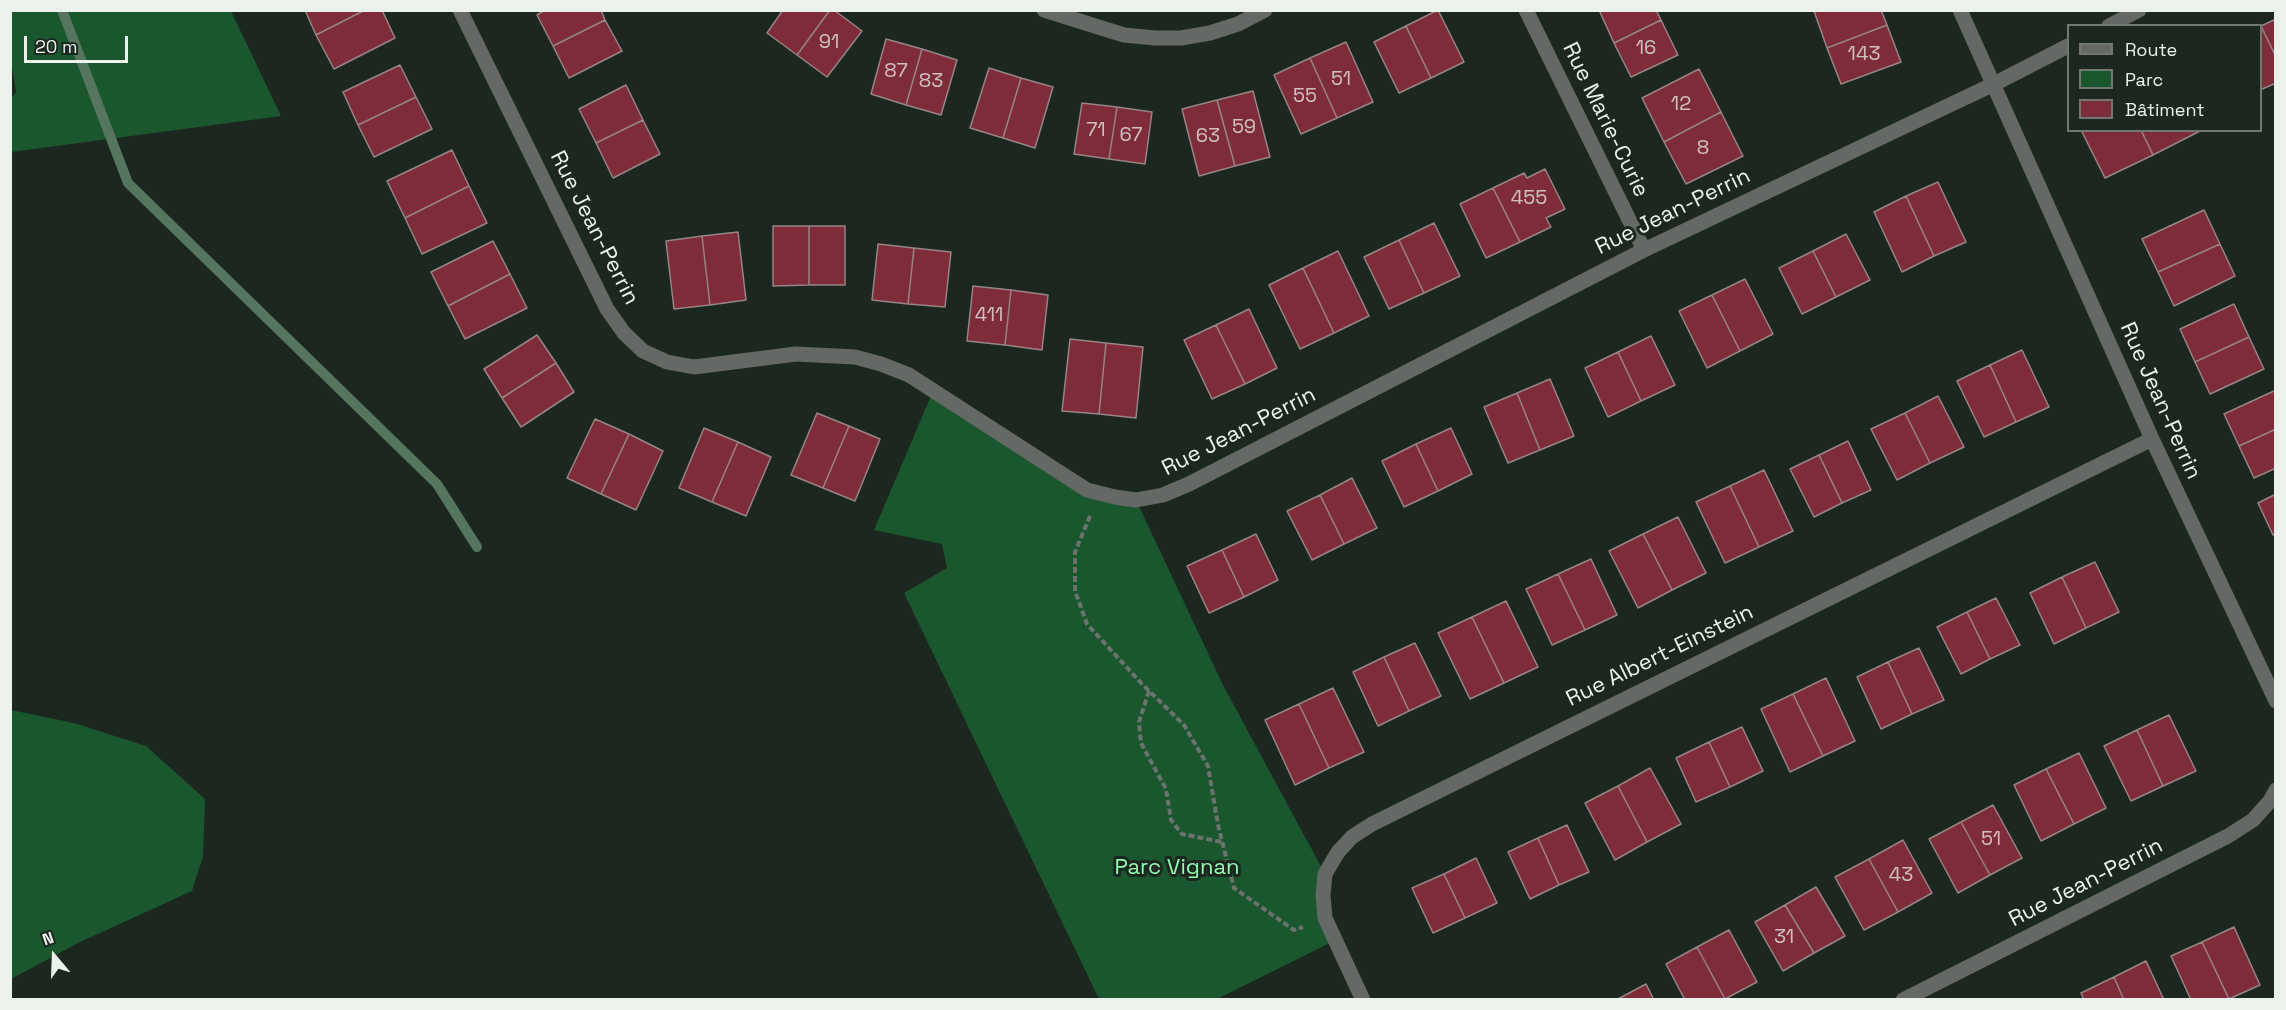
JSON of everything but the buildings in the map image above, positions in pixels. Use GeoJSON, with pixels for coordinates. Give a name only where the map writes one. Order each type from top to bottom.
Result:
{"type":"FeatureCollection","features":[{"type":"Feature","properties":{"kind":"street","name":"Rue Jean-Perrin"},"geometry":{"type":"LineString","coordinates":[[460,10],[607,309],[624,333],[643,351],[667,362],[694,367],[796,354],[855,357],[880,363],[909,375],[1087,490],[1136,500],[1163,495],[1189,484],[1644,250],[1994,84],[2067,47]]}},
{"type":"Feature","properties":{"kind":"street"},"geometry":{"type":"LineString","coordinates":[[1044,10],[1124,35],[1155,38],[1181,38],[1210,33],[1238,24],[1265,10]]}},
{"type":"Feature","properties":{"kind":"street","name":"Rue Marie-Curie"},"geometry":{"type":"LineString","coordinates":[[1526,10],[1644,250]]}},
{"type":"Feature","properties":{"kind":"street","name":"Rue Jean-Perrin"},"geometry":{"type":"LineString","coordinates":[[1960,10],[2152,438],[2276,701]]}},
{"type":"Feature","properties":{"kind":"street"},"geometry":{"type":"LineString","coordinates":[[2113,24],[2139,10]]}},
{"type":"Feature","properties":{"kind":"street","name":"Rue Albert-Einstein"},"geometry":{"type":"LineString","coordinates":[[1363,999],[1324,918],[1325,874],[1352,837],[1372,824],[2152,438]]}},
{"type":"Feature","properties":{"kind":"street","name":"Rue Jean-Perrin"},"geometry":{"type":"LineString","coordinates":[[1903,999],[2228,837],[2253,820],[2270,801],[2276,790]]}},
{"type":"Feature","properties":{"kind":"path"},"geometry":{"type":"LineString","coordinates":[[1099,493],[1075,552],[1075,591],[1087,624],[1184,725],[1208,766],[1222,842],[1234,888],[1294,930],[1324,918]]}},
{"type":"Feature","properties":{"kind":"path"},"geometry":{"type":"LineString","coordinates":[[1149,691],[1139,722],[1141,743],[1166,789],[1171,820],[1182,834],[1222,842]]}},
{"type":"Feature","properties":{"kind":"green space"},"geometry":{"type":"Polygon","coordinates":[[[10,11],[231,11],[281,116],[11,152],[11,99],[16,92],[11,61],[10,11]]]}},
{"type":"Feature","properties":{"kind":"green space","name":"Parc Vignan"},"geometry":{"type":"Polygon","coordinates":[[[933,391],[1087,490],[1136,500],[1223,685],[1325,874],[1334,941],[1217,999],[1099,999],[904,593],[947,568],[942,544],[874,530],[933,391]]]}},
{"type":"Feature","properties":{"kind":"green space"},"geometry":{"type":"Polygon","coordinates":[[[11,710],[74,723],[146,746],[205,799],[203,856],[192,891],[78,943],[11,979],[11,710]]]}},
{"type":"Feature","properties":{"kind":"waterway"},"geometry":{"type":"LineString","coordinates":[[62,10],[128,183],[437,484],[477,547]]}}]}
